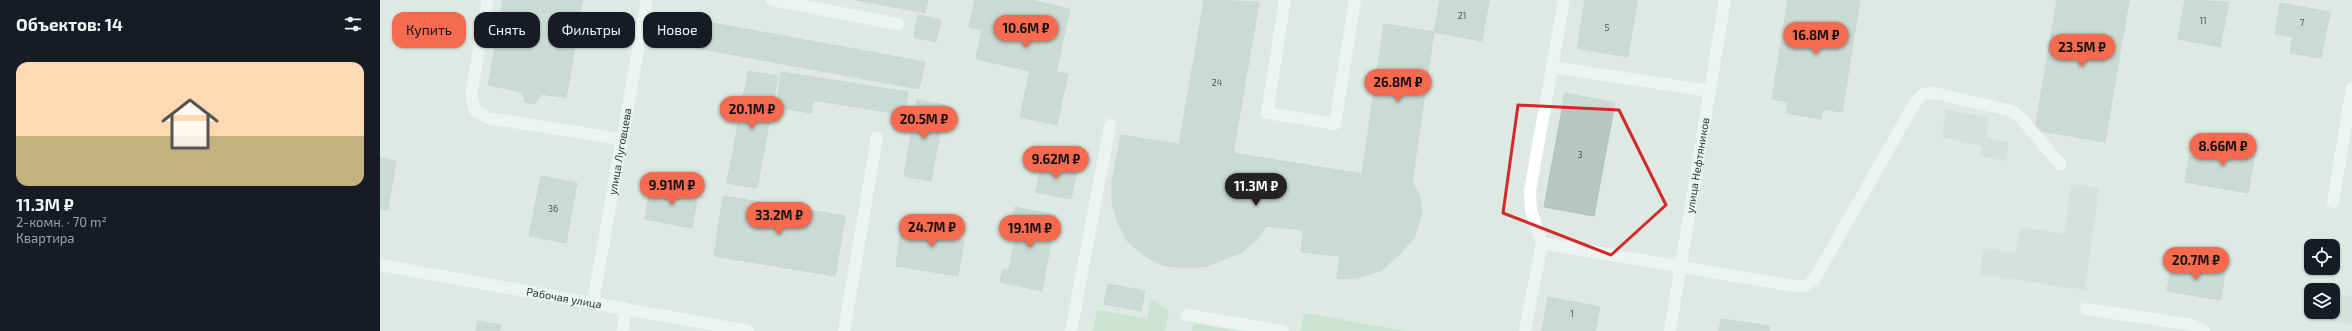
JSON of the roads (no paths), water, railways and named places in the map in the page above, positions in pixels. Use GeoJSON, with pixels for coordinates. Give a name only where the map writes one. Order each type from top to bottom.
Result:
{"type":"FeatureCollection","features":[{"type":"Feature","properties":{"kind":"street"},"geometry":{"type":"LineString","coordinates":[[488,0],[471,95],[475,110],[487,118],[621,139]]}},
{"type":"Feature","properties":{"kind":"street","name":"улица Луговцева"},"geometry":{"type":"LineString","coordinates":[[593,302],[647,0]]}},
{"type":"Feature","properties":{"kind":"street"},"geometry":{"type":"LineString","coordinates":[[772,0],[898,24]]}},
{"type":"Feature","properties":{"kind":"street"},"geometry":{"type":"LineString","coordinates":[[1285,0],[1267,113],[1335,124],[1355,0]]}},
{"type":"Feature","properties":{"kind":"street"},"geometry":{"type":"LineString","coordinates":[[1525,331],[1542,243],[1529,201],[1564,0]]}},
{"type":"Feature","properties":{"kind":"street","name":"улица Нефтяников"},"geometry":{"type":"LineString","coordinates":[[1670,331],[1725,0]]}},
{"type":"Feature","properties":{"kind":"street"},"geometry":{"type":"LineString","coordinates":[[1552,67],[1710,91]]}},
{"type":"Feature","properties":{"kind":"street"},"geometry":{"type":"LineString","coordinates":[[2333,202],[2352,88]]}},
{"type":"Feature","properties":{"kind":"street"},"geometry":{"type":"LineString","coordinates":[[1542,243],[1793,286],[1806,286],[1815,278],[1916,101],[1924,94],[1934,93],[2012,111],[2021,118],[2060,164]]}},
{"type":"Feature","properties":{"kind":"street"},"geometry":{"type":"LineString","coordinates":[[1071,331],[1110,125]]}},
{"type":"Feature","properties":{"kind":"street"},"geometry":{"type":"LineString","coordinates":[[844,331],[877,138]]}},
{"type":"Feature","properties":{"kind":"street","name":"Рабочая улица"},"geometry":{"type":"LineString","coordinates":[[380,265],[748,331]]}},
{"type":"Feature","properties":{"kind":"street"},"geometry":{"type":"LineString","coordinates":[[623,331],[625,308]]}},
{"type":"Feature","properties":{"kind":"street"},"geometry":{"type":"LineString","coordinates":[[2086,309],[2192,325],[2204,331]]}},
{"type":"Feature","properties":{"kind":"street"},"geometry":{"type":"LineString","coordinates":[[1187,315],[1283,331]]}}]}
